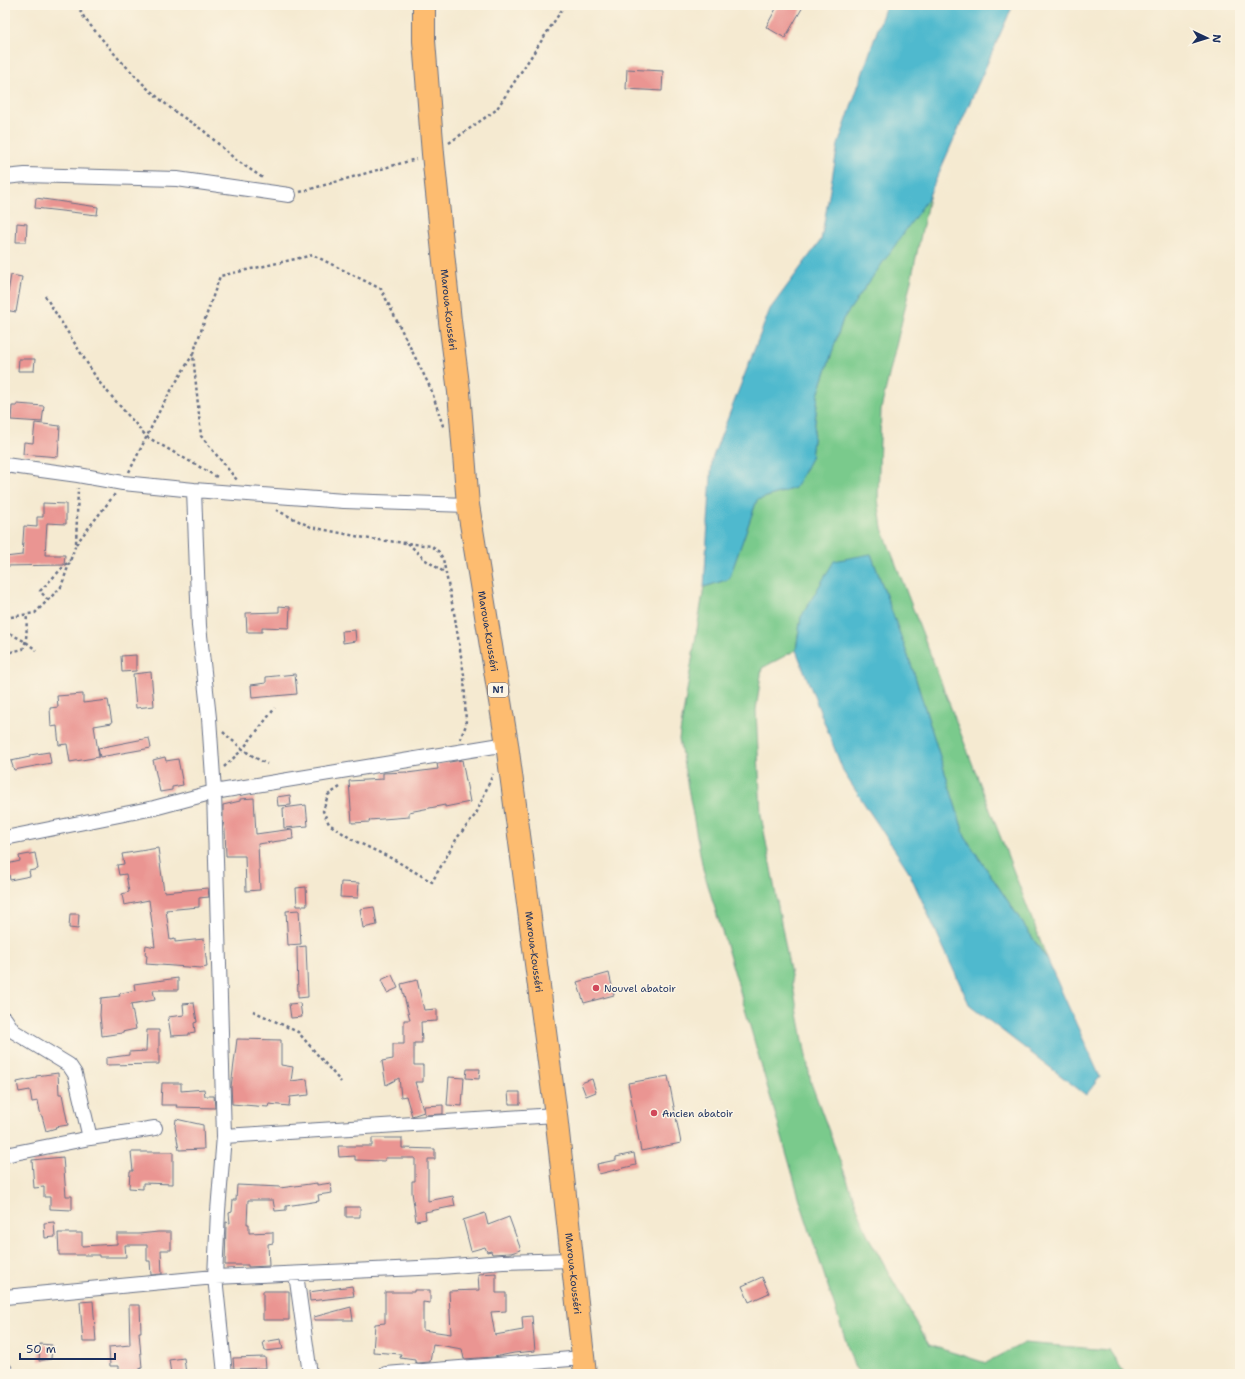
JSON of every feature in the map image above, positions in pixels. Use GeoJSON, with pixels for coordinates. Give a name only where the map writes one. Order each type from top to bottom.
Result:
{"type":"FeatureCollection","features":[{"type":"Feature","properties":{"kind":"highway","name":"Maroua-Kousséri"},"geometry":{"type":"LineString","coordinates":[[424,5],[424,41],[433,154],[450,321],[459,392],[468,505],[507,744],[556,1115],[584,1366]]}},
{"type":"Feature","properties":{"kind":"street"},"geometry":{"type":"LineString","coordinates":[[5,177],[25,175],[177,179],[289,195]]}},
{"type":"Feature","properties":{"kind":"street"},"geometry":{"type":"LineString","coordinates":[[5,465],[78,475],[123,484],[344,501],[468,505]]}},
{"type":"Feature","properties":{"kind":"street"},"geometry":{"type":"LineString","coordinates":[[194,490],[199,626],[209,718],[214,792],[224,1136],[218,1211],[215,1277],[225,1374]]}},
{"type":"Feature","properties":{"kind":"street"},"geometry":{"type":"LineString","coordinates":[[5,838],[154,808],[214,792],[507,744]]}},
{"type":"Feature","properties":{"kind":"street"},"geometry":{"type":"LineString","coordinates":[[5,1019],[13,1031],[69,1065],[75,1074],[90,1138]]}},
{"type":"Feature","properties":{"kind":"street"},"geometry":{"type":"LineString","coordinates":[[224,1136],[556,1115]]}},
{"type":"Feature","properties":{"kind":"street"},"geometry":{"type":"LineString","coordinates":[[5,1155],[90,1138],[155,1128]]}},
{"type":"Feature","properties":{"kind":"street"},"geometry":{"type":"LineString","coordinates":[[5,1297],[215,1277],[441,1267],[504,1262],[572,1260]]}},
{"type":"Feature","properties":{"kind":"street"},"geometry":{"type":"LineString","coordinates":[[296,1274],[310,1374]]}},
{"type":"Feature","properties":{"kind":"street"},"geometry":{"type":"LineString","coordinates":[[386,1374],[584,1366]]}},
{"type":"Feature","properties":{"kind":"path"},"geometry":{"type":"LineString","coordinates":[[77,5],[85,19],[118,58],[147,88],[174,110],[204,131],[236,160],[289,195]]}},
{"type":"Feature","properties":{"kind":"path"},"geometry":{"type":"LineString","coordinates":[[76,544],[123,484],[162,404],[192,354],[220,276],[313,255],[381,289],[431,389],[445,432]]}},
{"type":"Feature","properties":{"kind":"path"},"geometry":{"type":"LineString","coordinates":[[45,296],[99,382],[147,437],[223,480]]}},
{"type":"Feature","properties":{"kind":"path"},"geometry":{"type":"LineString","coordinates":[[192,354],[201,436],[248,494]]}},
{"type":"Feature","properties":{"kind":"path"},"geometry":{"type":"LineString","coordinates":[[5,618],[36,613],[62,587],[76,544],[78,475]]}},
{"type":"Feature","properties":{"kind":"path"},"geometry":{"type":"LineString","coordinates":[[272,508],[311,527],[370,539],[408,542],[432,546],[439,552],[443,559],[455,618],[464,675],[466,725],[454,753]]}},
{"type":"Feature","properties":{"kind":"path"},"geometry":{"type":"LineString","coordinates":[[408,542],[424,559],[445,572]]}},
{"type":"Feature","properties":{"kind":"path"},"geometry":{"type":"LineString","coordinates":[[48,600],[40,591],[72,558]]}},
{"type":"Feature","properties":{"kind":"path"},"geometry":{"type":"LineString","coordinates":[[5,650],[11,652],[23,649],[26,642],[25,633],[27,614]]}},
{"type":"Feature","properties":{"kind":"path"},"geometry":{"type":"LineString","coordinates":[[5,631],[26,642],[36,650]]}},
{"type":"Feature","properties":{"kind":"path"},"geometry":{"type":"LineString","coordinates":[[212,778],[242,750],[275,708]]}},
{"type":"Feature","properties":{"kind":"path"},"geometry":{"type":"LineString","coordinates":[[209,718],[242,750],[267,764]]}},
{"type":"Feature","properties":{"kind":"path"},"geometry":{"type":"LineString","coordinates":[[340,787],[328,795],[326,800],[323,811],[329,824],[353,840],[393,859],[432,882],[457,838],[476,814],[493,773]]}},
{"type":"Feature","properties":{"kind":"path"},"geometry":{"type":"LineString","coordinates":[[253,1011],[298,1032],[341,1082]]}},
{"type":"Feature","properties":{"kind":"green space"},"geometry":{"type":"Polygon","coordinates":[[[930,193],[881,409],[878,499],[882,528],[1048,961],[965,837],[913,670],[871,554],[801,617],[796,650],[762,668],[756,710],[761,815],[811,1083],[868,1236],[929,1345],[986,1363],[1024,1343],[1109,1350],[1125,1374],[860,1374],[854,1366],[802,1207],[703,869],[679,739],[704,587],[729,579],[757,500],[795,488],[811,458],[818,395],[843,319],[930,193]]]}},
{"type":"Feature","properties":{"kind":"water"},"geometry":{"type":"Polygon","coordinates":[[[886,5],[1013,5],[927,200],[843,319],[818,395],[811,458],[795,488],[757,500],[729,579],[704,587],[712,459],[770,309],[821,240],[838,145],[886,5]]]}},
{"type":"Feature","properties":{"kind":"water"},"geometry":{"type":"Polygon","coordinates":[[[871,554],[913,670],[965,837],[1048,961],[1100,1077],[1086,1095],[970,1006],[908,870],[844,773],[796,650],[801,617],[834,561],[871,554]]]}},
{"type":"Feature","properties":{"kind":"building"},"geometry":{"type":"Polygon","coordinates":[[[778,5],[804,5],[785,38],[766,27],[778,5]]]}},
{"type":"Feature","properties":{"kind":"building"},"geometry":{"type":"Polygon","coordinates":[[[627,69],[663,71],[662,91],[626,89],[627,69]]]}},
{"type":"Feature","properties":{"kind":"building"},"geometry":{"type":"Polygon","coordinates":[[[36,198],[98,207],[97,215],[35,208],[36,198]]]}},
{"type":"Feature","properties":{"kind":"building"},"geometry":{"type":"Polygon","coordinates":[[[17,223],[27,224],[26,242],[16,242],[17,223]]]}},
{"type":"Feature","properties":{"kind":"building"},"geometry":{"type":"Polygon","coordinates":[[[11,275],[22,277],[16,312],[5,310],[11,275]]]}},
{"type":"Feature","properties":{"kind":"building"},"geometry":{"type":"Polygon","coordinates":[[[19,359],[35,359],[34,371],[18,371],[19,359]]]}},
{"type":"Feature","properties":{"kind":"building"},"geometry":{"type":"Polygon","coordinates":[[[17,404],[44,406],[42,422],[11,420],[12,406],[17,406],[17,404]]]}},
{"type":"Feature","properties":{"kind":"building"},"geometry":{"type":"Polygon","coordinates":[[[35,423],[60,426],[58,457],[23,454],[24,442],[33,443],[35,423]]]}},
{"type":"Feature","properties":{"kind":"building"},"geometry":{"type":"Polygon","coordinates":[[[43,503],[66,504],[66,524],[47,523],[45,555],[65,555],[64,565],[5,566],[5,557],[22,555],[24,526],[37,527],[37,517],[43,517],[43,503]]]}},
{"type":"Feature","properties":{"kind":"building"},"geometry":{"type":"Polygon","coordinates":[[[279,606],[290,607],[289,628],[262,627],[262,632],[247,632],[246,613],[279,612],[279,606]]]}},
{"type":"Feature","properties":{"kind":"building"},"geometry":{"type":"Polygon","coordinates":[[[355,630],[356,641],[343,643],[342,631],[355,630]]]}},
{"type":"Feature","properties":{"kind":"building"},"geometry":{"type":"Polygon","coordinates":[[[136,655],[136,671],[122,672],[121,656],[136,655]]]}},
{"type":"Feature","properties":{"kind":"building"},"geometry":{"type":"Polygon","coordinates":[[[151,672],[154,706],[136,708],[133,674],[151,672]]]}},
{"type":"Feature","properties":{"kind":"building"},"geometry":{"type":"Polygon","coordinates":[[[295,674],[297,694],[252,698],[251,685],[266,683],[266,677],[295,674]]]}},
{"type":"Feature","properties":{"kind":"building"},"geometry":{"type":"Polygon","coordinates":[[[83,694],[83,703],[108,700],[112,723],[94,726],[99,757],[70,762],[67,744],[59,745],[57,726],[51,727],[50,708],[58,707],[57,696],[83,694]]]}},
{"type":"Feature","properties":{"kind":"building"},"geometry":{"type":"Polygon","coordinates":[[[149,738],[151,748],[100,757],[98,748],[149,738]]]}},
{"type":"Feature","properties":{"kind":"building"},"geometry":{"type":"Polygon","coordinates":[[[49,752],[51,763],[14,770],[11,761],[30,757],[30,755],[49,752]]]}},
{"type":"Feature","properties":{"kind":"building"},"geometry":{"type":"Polygon","coordinates":[[[165,757],[166,761],[178,759],[183,785],[172,787],[172,790],[160,792],[153,760],[165,757]]]}},
{"type":"Feature","properties":{"kind":"building"},"geometry":{"type":"Polygon","coordinates":[[[462,760],[470,802],[409,812],[409,817],[369,820],[370,822],[352,823],[349,781],[383,779],[383,773],[407,773],[438,769],[437,764],[462,760]]]}},
{"type":"Feature","properties":{"kind":"building"},"geometry":{"type":"Polygon","coordinates":[[[290,795],[291,805],[278,806],[277,797],[290,795]]]}},
{"type":"Feature","properties":{"kind":"building"},"geometry":{"type":"Polygon","coordinates":[[[254,798],[256,834],[292,829],[293,839],[258,844],[260,890],[246,891],[245,856],[226,856],[223,805],[240,801],[240,799],[254,798]]]}},
{"type":"Feature","properties":{"kind":"building"},"geometry":{"type":"Polygon","coordinates":[[[306,805],[308,826],[284,828],[283,808],[306,805]]]}},
{"type":"Feature","properties":{"kind":"building"},"geometry":{"type":"Polygon","coordinates":[[[158,848],[164,892],[208,888],[209,897],[199,898],[199,907],[166,910],[170,940],[175,939],[175,942],[204,939],[207,967],[201,968],[146,964],[146,945],[155,947],[149,900],[124,905],[122,894],[129,892],[126,874],[119,875],[117,865],[124,864],[122,854],[158,848]]]}},
{"type":"Feature","properties":{"kind":"building"},"geometry":{"type":"Polygon","coordinates":[[[35,853],[38,869],[29,871],[30,876],[10,880],[7,864],[20,861],[19,856],[35,853]]]}},
{"type":"Feature","properties":{"kind":"building"},"geometry":{"type":"Polygon","coordinates":[[[341,882],[359,883],[358,898],[340,897],[341,882]]]}},
{"type":"Feature","properties":{"kind":"building"},"geometry":{"type":"Polygon","coordinates":[[[306,887],[307,906],[297,906],[296,888],[306,887]]]}},
{"type":"Feature","properties":{"kind":"building"},"geometry":{"type":"Polygon","coordinates":[[[374,907],[377,925],[363,928],[360,909],[374,907]]]}},
{"type":"Feature","properties":{"kind":"building"},"geometry":{"type":"Polygon","coordinates":[[[299,910],[301,944],[288,945],[286,911],[299,910]]]}},
{"type":"Feature","properties":{"kind":"building"},"geometry":{"type":"Polygon","coordinates":[[[70,914],[79,914],[78,929],[69,928],[70,914]]]}},
{"type":"Feature","properties":{"kind":"building"},"geometry":{"type":"Polygon","coordinates":[[[306,946],[308,997],[298,998],[297,947],[306,946]]]}},
{"type":"Feature","properties":{"kind":"building","name":"Nouvel abatoir"},"geometry":{"type":"Polygon","coordinates":[[[609,973],[614,995],[584,1003],[577,982],[609,973]]]}},
{"type":"Feature","properties":{"kind":"building"},"geometry":{"type":"Polygon","coordinates":[[[392,975],[398,988],[387,993],[381,980],[392,975]]]}},
{"type":"Feature","properties":{"kind":"building"},"geometry":{"type":"Polygon","coordinates":[[[178,978],[178,990],[153,990],[155,1000],[131,1004],[136,1029],[102,1036],[100,1015],[101,998],[120,996],[119,994],[135,990],[134,984],[178,978]]]}},
{"type":"Feature","properties":{"kind":"building"},"geometry":{"type":"Polygon","coordinates":[[[417,980],[424,1010],[437,1009],[437,1021],[421,1022],[422,1043],[414,1043],[414,1065],[423,1065],[423,1082],[415,1082],[424,1112],[412,1116],[406,1096],[401,1097],[399,1078],[386,1085],[382,1061],[393,1059],[393,1044],[404,1044],[404,1020],[410,1020],[401,984],[417,980]]]}},
{"type":"Feature","properties":{"kind":"building"},"geometry":{"type":"Polygon","coordinates":[[[194,1003],[197,1022],[194,1023],[195,1032],[189,1033],[189,1035],[171,1036],[168,1017],[184,1015],[183,1004],[194,1003]]]}},
{"type":"Feature","properties":{"kind":"building"},"geometry":{"type":"Polygon","coordinates":[[[300,1003],[302,1017],[291,1018],[289,1004],[300,1003]]]}},
{"type":"Feature","properties":{"kind":"building"},"geometry":{"type":"Polygon","coordinates":[[[147,1030],[159,1030],[159,1064],[106,1065],[106,1058],[129,1055],[129,1052],[146,1051],[147,1030]]]}},
{"type":"Feature","properties":{"kind":"building"},"geometry":{"type":"Polygon","coordinates":[[[237,1039],[281,1040],[281,1065],[293,1067],[291,1081],[307,1079],[309,1095],[290,1097],[289,1106],[269,1104],[268,1107],[232,1104],[231,1087],[237,1039]]]}},
{"type":"Feature","properties":{"kind":"building"},"geometry":{"type":"Polygon","coordinates":[[[467,1069],[480,1069],[479,1079],[466,1078],[467,1069]]]}},
{"type":"Feature","properties":{"kind":"building"},"geometry":{"type":"Polygon","coordinates":[[[58,1073],[59,1094],[62,1094],[68,1125],[55,1127],[56,1128],[46,1131],[38,1101],[32,1102],[30,1090],[19,1092],[17,1082],[36,1078],[36,1076],[58,1073]]]}},
{"type":"Feature","properties":{"kind":"building","name":"Ancien abatoir"},"geometry":{"type":"Polygon","coordinates":[[[668,1076],[681,1143],[641,1151],[628,1083],[668,1076]]]}},
{"type":"Feature","properties":{"kind":"building"},"geometry":{"type":"Polygon","coordinates":[[[449,1077],[464,1078],[462,1106],[447,1105],[449,1077]]]}},
{"type":"Feature","properties":{"kind":"building"},"geometry":{"type":"Polygon","coordinates":[[[592,1079],[596,1092],[586,1096],[581,1083],[592,1079]]]}},
{"type":"Feature","properties":{"kind":"building"},"geometry":{"type":"Polygon","coordinates":[[[162,1083],[181,1083],[181,1091],[204,1089],[205,1096],[214,1096],[215,1108],[161,1105],[162,1083]]]}},
{"type":"Feature","properties":{"kind":"building"},"geometry":{"type":"Polygon","coordinates":[[[508,1092],[520,1092],[520,1104],[509,1104],[508,1092]]]}},
{"type":"Feature","properties":{"kind":"building"},"geometry":{"type":"Polygon","coordinates":[[[443,1105],[443,1114],[425,1115],[424,1106],[443,1105]]]}},
{"type":"Feature","properties":{"kind":"building"},"geometry":{"type":"Polygon","coordinates":[[[176,1119],[203,1125],[204,1149],[179,1150],[175,1127],[176,1119]]]}},
{"type":"Feature","properties":{"kind":"building"},"geometry":{"type":"Polygon","coordinates":[[[372,1138],[402,1138],[402,1148],[435,1149],[435,1159],[428,1159],[428,1201],[453,1196],[455,1206],[425,1212],[426,1219],[416,1221],[412,1192],[412,1181],[415,1181],[415,1158],[385,1158],[385,1161],[355,1160],[355,1156],[339,1157],[338,1146],[372,1146],[372,1138]]]}},
{"type":"Feature","properties":{"kind":"building"},"geometry":{"type":"Polygon","coordinates":[[[131,1152],[173,1152],[173,1184],[143,1183],[143,1189],[129,1188],[130,1171],[133,1171],[131,1152]]]}},
{"type":"Feature","properties":{"kind":"building"},"geometry":{"type":"Polygon","coordinates":[[[634,1153],[636,1165],[599,1174],[597,1164],[616,1160],[616,1157],[634,1153]]]}},
{"type":"Feature","properties":{"kind":"building"},"geometry":{"type":"Polygon","coordinates":[[[63,1157],[66,1196],[72,1196],[72,1210],[50,1209],[50,1197],[44,1197],[44,1187],[34,1188],[32,1160],[63,1157]]]}},
{"type":"Feature","properties":{"kind":"building"},"geometry":{"type":"Polygon","coordinates":[[[317,1183],[317,1185],[331,1183],[332,1193],[318,1195],[319,1201],[286,1206],[286,1210],[275,1211],[273,1200],[248,1200],[247,1224],[249,1224],[249,1233],[273,1232],[273,1243],[268,1244],[269,1266],[248,1267],[248,1265],[225,1265],[226,1222],[230,1223],[229,1213],[232,1212],[233,1200],[236,1200],[237,1185],[280,1188],[317,1183]]]}},
{"type":"Feature","properties":{"kind":"building"},"geometry":{"type":"Polygon","coordinates":[[[346,1207],[360,1207],[360,1217],[346,1217],[346,1207]]]}},
{"type":"Feature","properties":{"kind":"building"},"geometry":{"type":"Polygon","coordinates":[[[485,1213],[488,1225],[509,1217],[521,1250],[511,1253],[492,1254],[491,1251],[487,1252],[485,1247],[471,1251],[463,1220],[485,1213]]]}},
{"type":"Feature","properties":{"kind":"building"},"geometry":{"type":"Polygon","coordinates":[[[54,1222],[55,1237],[45,1238],[44,1223],[54,1222]]]}},
{"type":"Feature","properties":{"kind":"building"},"geometry":{"type":"Polygon","coordinates":[[[171,1232],[171,1250],[161,1250],[162,1274],[151,1275],[150,1261],[147,1261],[147,1245],[125,1245],[126,1257],[59,1255],[58,1233],[82,1233],[82,1246],[117,1244],[117,1234],[171,1232]]]}},
{"type":"Feature","properties":{"kind":"building"},"geometry":{"type":"Polygon","coordinates":[[[496,1273],[496,1293],[506,1293],[506,1311],[491,1312],[495,1335],[523,1330],[522,1317],[532,1316],[535,1351],[494,1357],[464,1359],[462,1349],[433,1344],[430,1362],[418,1363],[415,1362],[415,1360],[400,1358],[401,1354],[373,1352],[375,1324],[385,1323],[385,1292],[414,1292],[414,1290],[430,1290],[430,1303],[423,1302],[423,1330],[451,1334],[449,1291],[479,1290],[478,1274],[496,1273]]]}},
{"type":"Feature","properties":{"kind":"building"},"geometry":{"type":"Polygon","coordinates":[[[762,1277],[769,1293],[749,1302],[742,1286],[762,1277]]]}},
{"type":"Feature","properties":{"kind":"building"},"geometry":{"type":"Polygon","coordinates":[[[352,1286],[354,1296],[310,1301],[309,1292],[352,1286]]]}},
{"type":"Feature","properties":{"kind":"building"},"geometry":{"type":"Polygon","coordinates":[[[263,1291],[289,1291],[289,1320],[263,1320],[263,1291]]]}},
{"type":"Feature","properties":{"kind":"building"},"geometry":{"type":"Polygon","coordinates":[[[93,1301],[96,1342],[83,1342],[80,1302],[93,1301]]]}},
{"type":"Feature","properties":{"kind":"building"},"geometry":{"type":"Polygon","coordinates":[[[129,1305],[140,1305],[141,1332],[139,1332],[142,1368],[140,1368],[141,1374],[119,1374],[119,1366],[110,1366],[109,1347],[130,1345],[129,1305]]]}},
{"type":"Feature","properties":{"kind":"building"},"geometry":{"type":"Polygon","coordinates":[[[351,1307],[353,1320],[314,1320],[314,1317],[351,1307]]]}},
{"type":"Feature","properties":{"kind":"building"},"geometry":{"type":"Polygon","coordinates":[[[281,1339],[283,1349],[265,1351],[263,1342],[281,1339]]]}},
{"type":"Feature","properties":{"kind":"building"},"geometry":{"type":"Polygon","coordinates":[[[40,1344],[52,1345],[51,1359],[39,1361],[40,1344]]]}},
{"type":"Feature","properties":{"kind":"building"},"geometry":{"type":"Polygon","coordinates":[[[265,1357],[266,1368],[234,1369],[233,1358],[265,1357]]]}},
{"type":"Feature","properties":{"kind":"building"},"geometry":{"type":"Polygon","coordinates":[[[184,1358],[186,1374],[171,1374],[169,1360],[184,1358]]]}},
{"type":"Feature","properties":{"kind":"place","name":"Nouvel abatoir"},"geometry":{"type":"Point","coordinates":[596,988]}},
{"type":"Feature","properties":{"kind":"place","name":"Ancien abatoir"},"geometry":{"type":"Point","coordinates":[654,1113]}}]}
